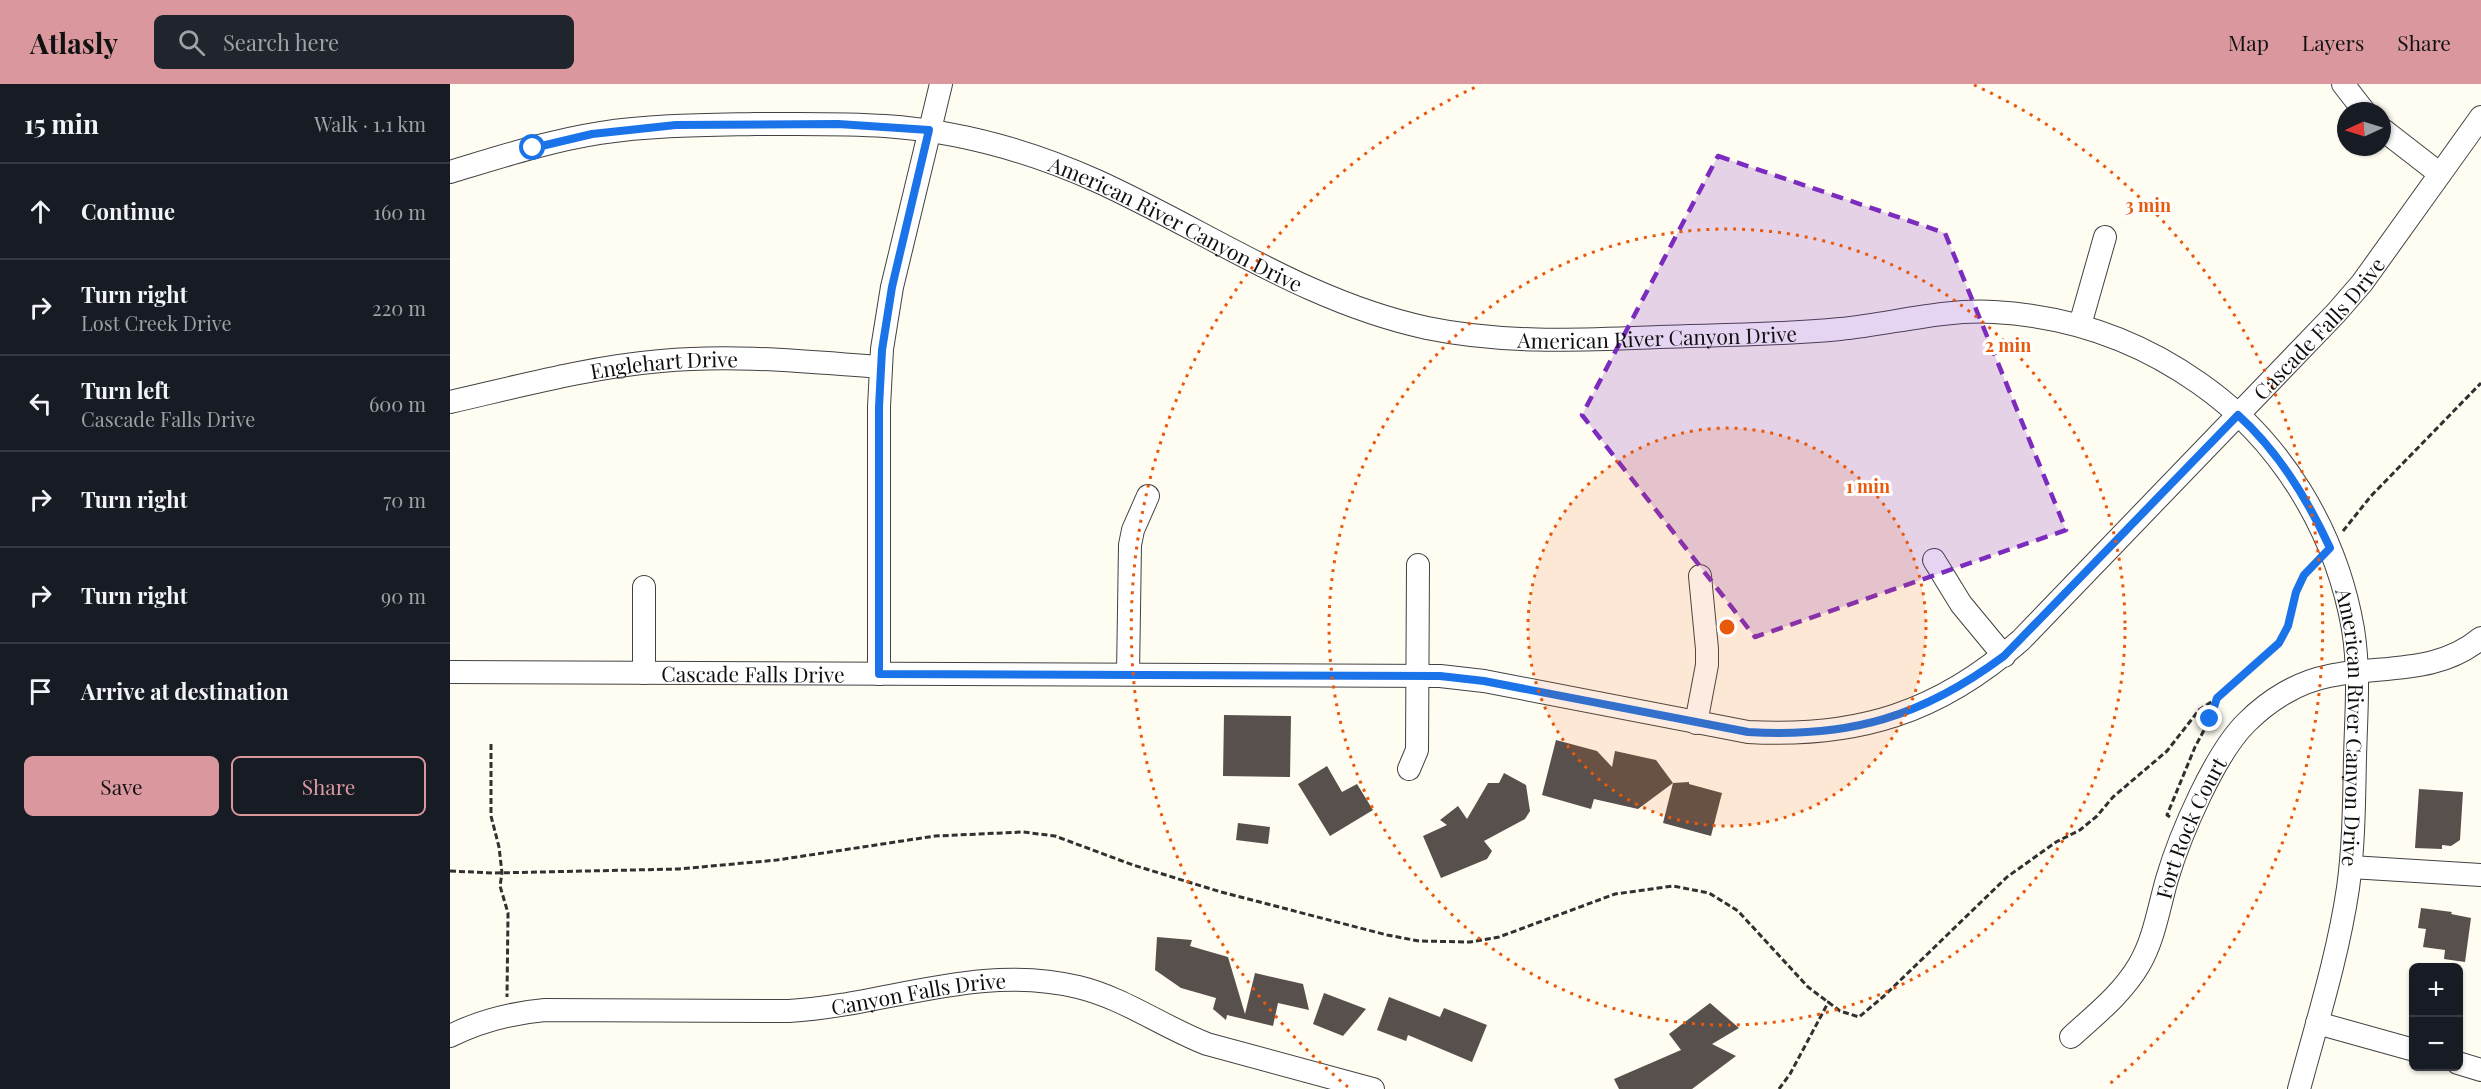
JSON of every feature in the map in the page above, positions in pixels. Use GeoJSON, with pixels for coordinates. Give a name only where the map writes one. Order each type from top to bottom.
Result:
{"type":"FeatureCollection","features":[{"type":"Feature","properties":{"kind":"street"},"geometry":{"type":"LineString","coordinates":[[879,674],[881,367],[892,287],[941,84]]}},
{"type":"Feature","properties":{"kind":"street"},"geometry":{"type":"LineString","coordinates":[[2343,84],[2357,102]]}},
{"type":"Feature","properties":{"kind":"street","name":"Cascade Falls Drive"},"geometry":{"type":"LineString","coordinates":[[450,672],[1417,675],[1484,681],[1748,732],[1784,734],[1843,729],[1878,722],[1944,696],[2004,656],[2238,415],[2362,283],[2481,117]]}},
{"type":"Feature","properties":{"kind":"street","name":"American River Canyon Drive"},"geometry":{"type":"LineString","coordinates":[[450,172],[592,134],[634,128],[676,125],[838,124],[929,130],[971,138],[1066,167],[1105,184],[1268,271],[1346,305],[1427,328],[1469,335],[1553,341],[1800,333],[1929,315],[1968,312],[2038,316],[2080,325],[2139,347],[2174,366],[2217,396],[2273,452],[2293,478],[2313,513],[2330,548],[2347,603],[2357,672],[2350,867],[2340,938],[2299,1089]]}},
{"type":"Feature","properties":{"kind":"street"},"geometry":{"type":"LineString","coordinates":[[2391,136],[2440,174]]}},
{"type":"Feature","properties":{"kind":"street"},"geometry":{"type":"LineString","coordinates":[[2080,325],[2105,237]]}},
{"type":"Feature","properties":{"kind":"street","name":"Englehart Drive"},"geometry":{"type":"LineString","coordinates":[[450,402],[596,369],[661,361],[767,359],[881,367]]}},
{"type":"Feature","properties":{"kind":"street"},"geometry":{"type":"LineString","coordinates":[[1128,674],[1130,546],[1133,530],[1148,496]]}},
{"type":"Feature","properties":{"kind":"street"},"geometry":{"type":"LineString","coordinates":[[1934,560],[1961,604],[2004,656]]}},
{"type":"Feature","properties":{"kind":"street"},"geometry":{"type":"LineString","coordinates":[[1409,769],[1417,750],[1418,565]]}},
{"type":"Feature","properties":{"kind":"street"},"geometry":{"type":"LineString","coordinates":[[1696,723],[1707,665],[1700,576]]}},
{"type":"Feature","properties":{"kind":"street"},"geometry":{"type":"LineString","coordinates":[[644,587],[644,673]]}},
{"type":"Feature","properties":{"kind":"street","name":"Fort Rock Court"},"geometry":{"type":"LineString","coordinates":[[2070,1037],[2120,991],[2140,963],[2186,828],[2226,747],[2244,724],[2283,693],[2309,681],[2357,672],[2405,669],[2433,663],[2460,652],[2481,638]]}},
{"type":"Feature","properties":{"kind":"street"},"geometry":{"type":"LineString","coordinates":[[2350,867],[2481,875]]}},
{"type":"Feature","properties":{"kind":"street","name":"Canyon Falls Drive"},"geometry":{"type":"LineString","coordinates":[[450,1036],[464,1029],[508,1015],[545,1010],[789,1011],[821,1009],[957,983],[999,978],[1026,978],[1081,987],[1107,996],[1181,1034],[1208,1044],[1367,1088]]}},
{"type":"Feature","properties":{"kind":"street"},"geometry":{"type":"LineString","coordinates":[[2317,1023],[2409,1049]]}},
{"type":"Feature","properties":{"kind":"street"},"geometry":{"type":"LineString","coordinates":[[2463,1065],[2481,1070]]}},
{"type":"Feature","properties":{"kind":"path"},"geometry":{"type":"LineString","coordinates":[[450,871],[502,873],[679,869],[777,860],[935,837],[1023,832],[1055,836],[1132,865],[1210,889],[1387,935],[1419,941],[1470,942],[1499,937],[1615,894],[1673,886],[1709,893],[1738,911],[1808,987],[1840,1011],[1859,1017],[1884,996],[2007,877],[2056,842],[2080,830],[2097,816],[2113,796],[2167,751],[2199,710],[2217,698],[2279,643],[2288,626],[2296,592],[2304,575],[2330,548],[2371,496],[2481,383]]}},
{"type":"Feature","properties":{"kind":"path"},"geometry":{"type":"LineString","coordinates":[[2186,828],[2167,815],[2195,747],[2210,719],[2217,698]]}},
{"type":"Feature","properties":{"kind":"path"},"geometry":{"type":"LineString","coordinates":[[491,744],[491,816],[499,847],[502,873],[500,886],[508,913],[508,1015]]}},
{"type":"Feature","properties":{"kind":"path"},"geometry":{"type":"LineString","coordinates":[[1779,1089],[1796,1064],[1829,1001]]}},
{"type":"Feature","properties":{"kind":"highlighted area"},"geometry":{"type":"Polygon","coordinates":[[[1718,156],[1945,233],[2066,530],[1755,637],[1582,415],[1718,156]]]}},
{"type":"Feature","properties":{"kind":"building"},"geometry":{"type":"Polygon","coordinates":[[[1224,715],[1291,716],[1290,777],[1223,776],[1224,715]]]}},
{"type":"Feature","properties":{"kind":"building"},"geometry":{"type":"Polygon","coordinates":[[[1556,740],[1597,751],[1612,767],[1615,751],[1656,760],[1673,783],[1638,809],[1594,799],[1591,809],[1542,795],[1556,740]]]}},
{"type":"Feature","properties":{"kind":"building"},"geometry":{"type":"Polygon","coordinates":[[[1327,766],[1342,792],[1357,784],[1373,810],[1330,836],[1298,784],[1327,766]]]}},
{"type":"Feature","properties":{"kind":"building"},"geometry":{"type":"Polygon","coordinates":[[[1504,773],[1526,785],[1530,811],[1525,819],[1484,841],[1492,851],[1487,859],[1441,878],[1423,836],[1447,825],[1440,820],[1458,806],[1467,819],[1488,783],[1499,783],[1504,773]]]}},
{"type":"Feature","properties":{"kind":"building"},"geometry":{"type":"Polygon","coordinates":[[[1689,782],[1689,784],[1722,793],[1711,836],[1663,823],[1673,783],[1689,782]]]}},
{"type":"Feature","properties":{"kind":"building"},"geometry":{"type":"Polygon","coordinates":[[[2419,789],[2463,792],[2460,840],[2451,846],[2442,845],[2442,849],[2415,848],[2419,789]]]}},
{"type":"Feature","properties":{"kind":"building"},"geometry":{"type":"Polygon","coordinates":[[[1238,823],[1270,827],[1268,844],[1236,840],[1238,823]]]}},
{"type":"Feature","properties":{"kind":"building"},"geometry":{"type":"Polygon","coordinates":[[[2421,908],[2452,912],[2451,914],[2471,918],[2465,962],[2444,959],[2445,950],[2423,947],[2426,929],[2418,928],[2421,908]]]}},
{"type":"Feature","properties":{"kind":"building"},"geometry":{"type":"Polygon","coordinates":[[[1157,937],[1192,940],[1190,946],[1228,957],[1245,1014],[1255,973],[1303,984],[1309,1010],[1278,1003],[1273,1026],[1227,1015],[1226,1020],[1213,1009],[1216,998],[1181,988],[1155,970],[1157,937]]]}},
{"type":"Feature","properties":{"kind":"building"},"geometry":{"type":"Polygon","coordinates":[[[1324,993],[1366,1009],[1343,1036],[1313,1024],[1324,993]]]}},
{"type":"Feature","properties":{"kind":"building"},"geometry":{"type":"Polygon","coordinates":[[[1389,997],[1440,1017],[1444,1008],[1487,1025],[1472,1062],[1408,1035],[1406,1041],[1377,1030],[1389,997]]]}},
{"type":"Feature","properties":{"kind":"building"},"geometry":{"type":"Polygon","coordinates":[[[1710,1003],[1739,1028],[1712,1044],[1736,1056],[1692,1089],[1619,1089],[1614,1079],[1681,1050],[1669,1034],[1710,1003]]]}},
{"type":"Feature","properties":{"kind":"route"},"geometry":{"type":"LineString","coordinates":[[533,148],[592,134],[676,125],[838,124],[929,130],[892,287],[882,350],[879,407],[879,674],[1440,676],[1484,681],[1748,732],[1820,733],[1843,729],[1878,722],[1944,696],[2004,656],[2238,415],[2273,452],[2293,478],[2330,548],[2304,575],[2296,592],[2288,626],[2279,643],[2217,698],[2210,719]]}}]}
